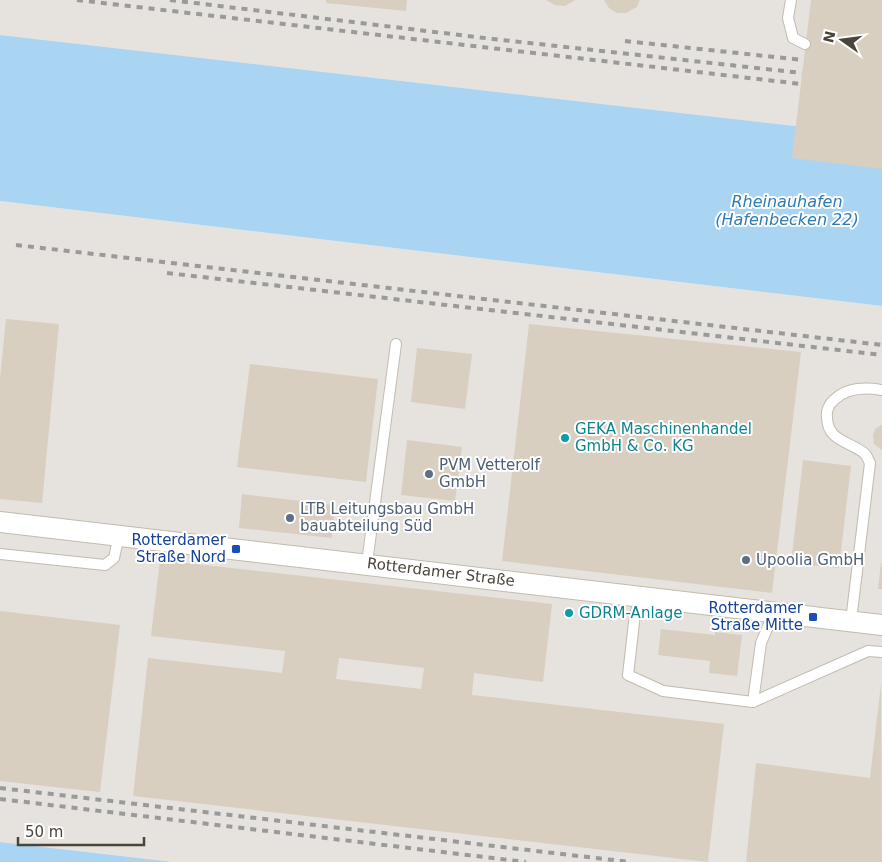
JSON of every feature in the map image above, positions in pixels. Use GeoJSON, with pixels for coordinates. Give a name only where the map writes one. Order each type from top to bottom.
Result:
{"type":"FeatureCollection","features":[{"type":"Feature","properties":{"kind":"street","name":"Rotterdamer Straße"},"geometry":{"type":"LineString","coordinates":[[0,522],[882,625]]}},
{"type":"Feature","properties":{"kind":"lane"},"geometry":{"type":"LineString","coordinates":[[791,0],[788,18],[793,38],[805,44]]}},
{"type":"Feature","properties":{"kind":"lane"},"geometry":{"type":"LineString","coordinates":[[367,564],[396,344]]}},
{"type":"Feature","properties":{"kind":"lane"},"geometry":{"type":"LineString","coordinates":[[851,621],[870,463],[865,454],[832,435],[826,420],[827,412],[831,403],[839,395],[846,392],[857,388],[882,390]]}},
{"type":"Feature","properties":{"kind":"lane"},"geometry":{"type":"LineString","coordinates":[[0,554],[105,565],[114,558],[119,535]]}},
{"type":"Feature","properties":{"kind":"lane"},"geometry":{"type":"LineString","coordinates":[[642,596],[635,614],[628,675],[663,691],[753,702],[868,651],[882,652]]}},
{"type":"Feature","properties":{"kind":"lane"},"geometry":{"type":"LineString","coordinates":[[753,702],[761,643],[774,612]]}},
{"type":"Feature","properties":{"kind":"shaded area"},"geometry":{"type":"Polygon","coordinates":[[[0,0],[882,0],[882,136],[0,35],[0,0]]]}},
{"type":"Feature","properties":{"kind":"shaded area"},"geometry":{"type":"Polygon","coordinates":[[[0,201],[882,306],[882,862],[173,862],[0,842],[0,201]]]}},
{"type":"Feature","properties":{"kind":"water","name":"Rheinauhafen (Hafenbecken 22)"},"geometry":{"type":"Polygon","coordinates":[[[0,35],[882,136],[882,306],[0,201],[0,35]]]}},
{"type":"Feature","properties":{"kind":"water"},"geometry":{"type":"Polygon","coordinates":[[[0,842],[173,862],[0,862],[0,842]]]}},
{"type":"Feature","properties":{"kind":"building"},"geometry":{"type":"Polygon","coordinates":[[[326,0],[407,0],[406,11],[326,3],[326,0]]]}},
{"type":"Feature","properties":{"kind":"building"},"geometry":{"type":"Polygon","coordinates":[[[546,0],[575,0],[565,6],[555,5],[546,0]]]}},
{"type":"Feature","properties":{"kind":"building"},"geometry":{"type":"Polygon","coordinates":[[[604,0],[640,0],[637,7],[626,13],[617,13],[609,8],[604,0]]]}},
{"type":"Feature","properties":{"kind":"building"},"geometry":{"type":"Polygon","coordinates":[[[811,0],[882,0],[882,169],[792,158],[811,0]]]}},
{"type":"Feature","properties":{"kind":"building"},"geometry":{"type":"Polygon","coordinates":[[[6,319],[59,324],[42,503],[0,499],[0,378],[6,319]]]}},
{"type":"Feature","properties":{"kind":"building"},"geometry":{"type":"Polygon","coordinates":[[[529,324],[801,352],[772,593],[502,561],[529,324]]]}},
{"type":"Feature","properties":{"kind":"building"},"geometry":{"type":"Polygon","coordinates":[[[417,348],[472,354],[465,409],[411,402],[417,348]]]}},
{"type":"Feature","properties":{"kind":"building"},"geometry":{"type":"Polygon","coordinates":[[[250,364],[378,379],[366,482],[237,467],[250,364]]]}},
{"type":"Feature","properties":{"kind":"building"},"geometry":{"type":"Polygon","coordinates":[[[882,425],[882,450],[874,444],[873,435],[876,428],[882,425]]]}},
{"type":"Feature","properties":{"kind":"building"},"geometry":{"type":"Polygon","coordinates":[[[407,440],[462,447],[455,501],[401,495],[407,440]]]}},
{"type":"Feature","properties":{"kind":"building"},"geometry":{"type":"Polygon","coordinates":[[[803,460],[851,466],[839,568],[791,563],[803,460]]]}},
{"type":"Feature","properties":{"kind":"building"},"geometry":{"type":"Polygon","coordinates":[[[242,494],[335,505],[332,538],[239,528],[242,494]]]}},
{"type":"Feature","properties":{"kind":"building"},"geometry":{"type":"Polygon","coordinates":[[[160,560],[552,604],[543,682],[474,673],[472,695],[724,724],[708,862],[133,796],[148,658],[282,673],[285,651],[151,636],[160,560]],[[339,658],[336,679],[421,689],[424,668],[339,658]]]}},
{"type":"Feature","properties":{"kind":"building"},"geometry":{"type":"Polygon","coordinates":[[[881,563],[882,589],[878,589],[881,563]]]}},
{"type":"Feature","properties":{"kind":"building","name":"GDRM-Anlage"},"geometry":{"type":"Polygon","coordinates":[[[563,610],[575,611],[574,617],[562,616],[563,610]]]}},
{"type":"Feature","properties":{"kind":"building"},"geometry":{"type":"Polygon","coordinates":[[[0,611],[120,625],[100,792],[0,781],[0,611]]]}},
{"type":"Feature","properties":{"kind":"building"},"geometry":{"type":"Polygon","coordinates":[[[661,629],[715,635],[715,632],[742,635],[737,676],[709,673],[710,661],[658,655],[661,629]]]}},
{"type":"Feature","properties":{"kind":"building"},"geometry":{"type":"Polygon","coordinates":[[[881,684],[882,862],[746,862],[756,763],[870,778],[881,684]]]}},
{"type":"Feature","properties":{"kind":"railway"},"geometry":{"type":"LineString","coordinates":[[77,0],[801,84]]}},
{"type":"Feature","properties":{"kind":"railway"},"geometry":{"type":"LineString","coordinates":[[170,0],[493,39],[802,73]]}},
{"type":"Feature","properties":{"kind":"railway"},"geometry":{"type":"LineString","coordinates":[[625,41],[803,60]]}},
{"type":"Feature","properties":{"kind":"railway"},"geometry":{"type":"LineString","coordinates":[[16,245],[882,345]]}},
{"type":"Feature","properties":{"kind":"railway"},"geometry":{"type":"LineString","coordinates":[[167,273],[882,355]]}},
{"type":"Feature","properties":{"kind":"railway"},"geometry":{"type":"LineString","coordinates":[[0,788],[630,862]]}},
{"type":"Feature","properties":{"kind":"railway"},"geometry":{"type":"LineString","coordinates":[[0,799],[526,862]]}},
{"type":"Feature","properties":{"kind":"place","name":"GEKA Maschinenhandel GmbH & Co. KG"},"geometry":{"type":"Point","coordinates":[565,438]}},
{"type":"Feature","properties":{"kind":"place","name":"PVM Vetterolf GmbH"},"geometry":{"type":"Point","coordinates":[429,474]}},
{"type":"Feature","properties":{"kind":"place","name":"LTB Leitungsbau GmbH bauabteilung Süd"},"geometry":{"type":"Point","coordinates":[290,518]}},
{"type":"Feature","properties":{"kind":"place","name":"Rotterdamer Straße Nord"},"geometry":{"type":"Point","coordinates":[236,549]}},
{"type":"Feature","properties":{"kind":"place","name":"Upoolia GmbH"},"geometry":{"type":"Point","coordinates":[746,560]}},
{"type":"Feature","properties":{"kind":"place","name":"GDRM-Anlage"},"geometry":{"type":"Point","coordinates":[569,613]}},
{"type":"Feature","properties":{"kind":"place","name":"Rotterdamer Straße Mitte"},"geometry":{"type":"Point","coordinates":[813,617]}}]}
